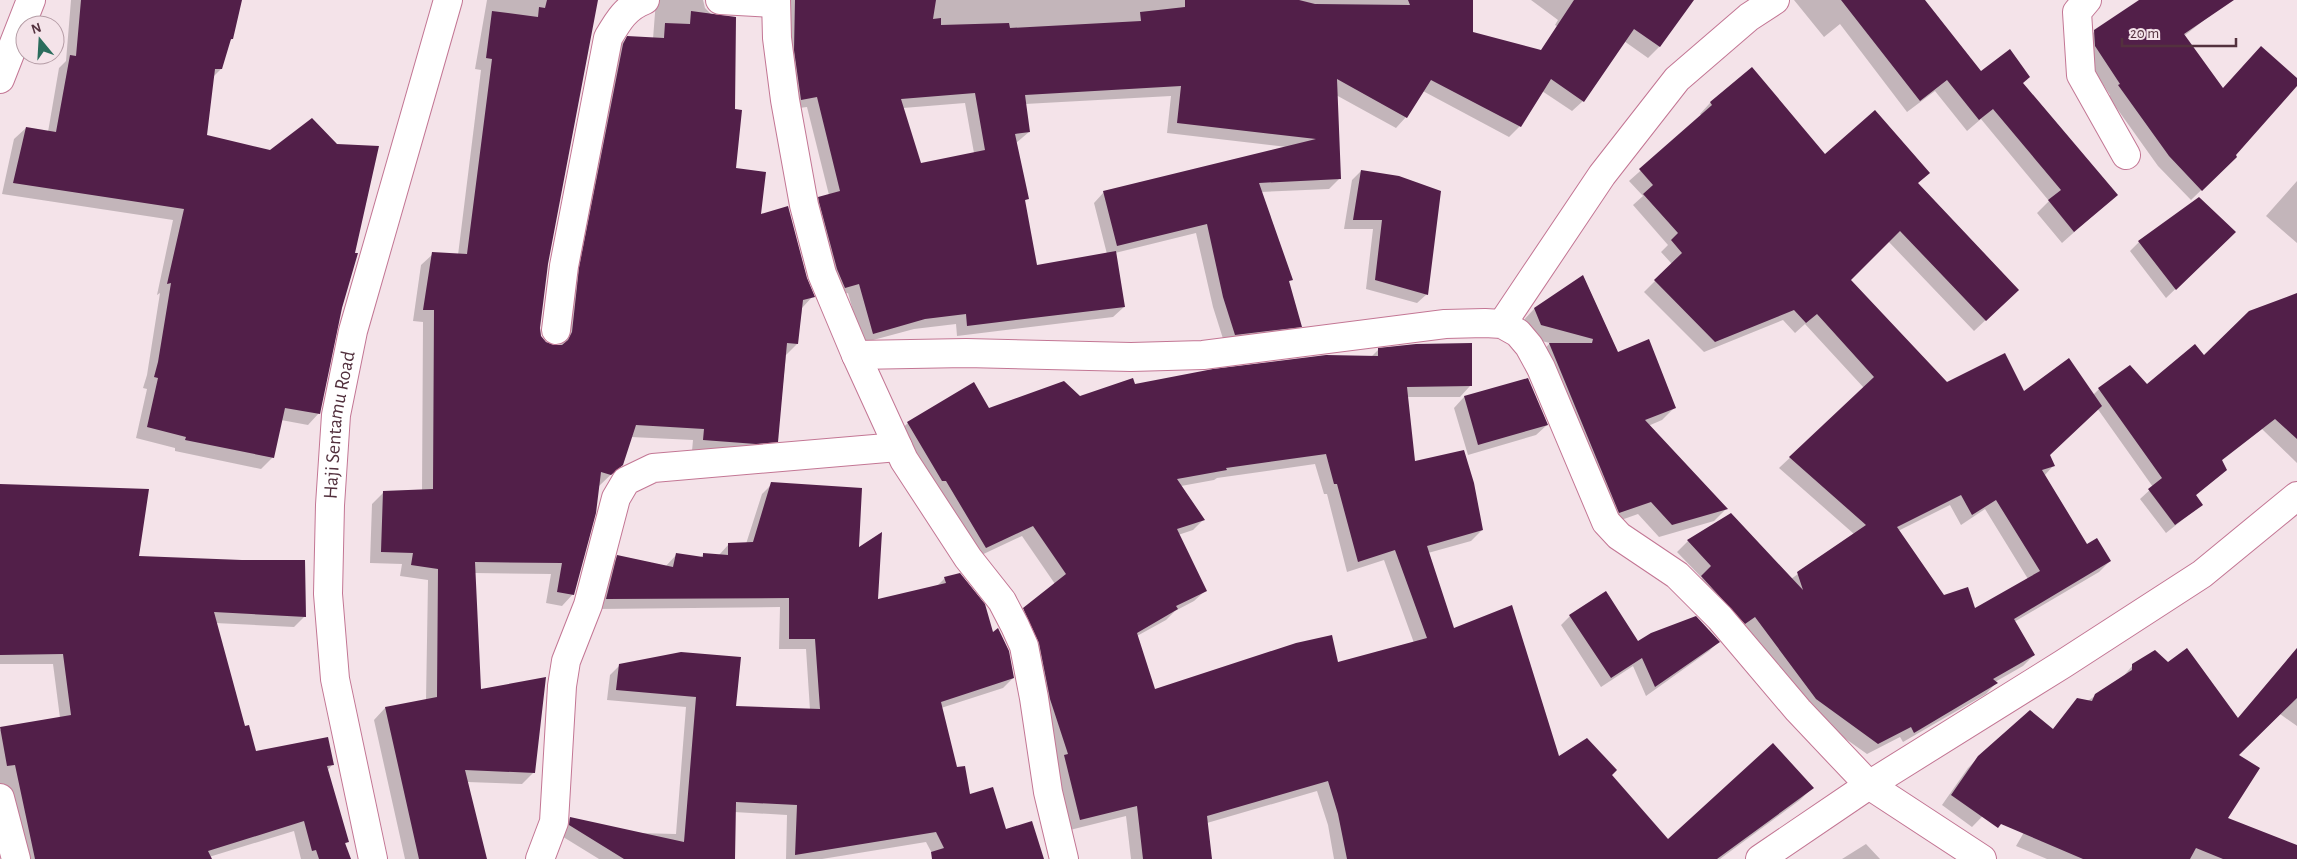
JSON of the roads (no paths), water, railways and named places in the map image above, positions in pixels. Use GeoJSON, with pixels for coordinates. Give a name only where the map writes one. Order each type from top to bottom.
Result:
{"type":"FeatureCollection","features":[{"type":"Feature","properties":{"kind":"street"},"geometry":{"type":"LineString","coordinates":[[0,79],[31,0]]}},
{"type":"Feature","properties":{"kind":"street","name":"Haji Sentamu Road"},"geometry":{"type":"LineString","coordinates":[[373,859],[335,679],[328,594],[330,505],[336,415],[353,331],[448,0]]}},
{"type":"Feature","properties":{"kind":"street"},"geometry":{"type":"LineString","coordinates":[[556,330],[564,266],[608,38],[620,17],[634,4],[645,0]]}},
{"type":"Feature","properties":{"kind":"street"},"geometry":{"type":"LineString","coordinates":[[720,0],[776,1],[777,38],[785,100],[804,205],[822,274],[856,355],[904,460],[968,558],[1002,601],[1016,626],[1024,646],[1033,690],[1047,786],[1064,859]]}},
{"type":"Feature","properties":{"kind":"street"},"geometry":{"type":"LineString","coordinates":[[1502,324],[1602,175],[1677,79],[1749,17],[1775,0]]}},
{"type":"Feature","properties":{"kind":"street"},"geometry":{"type":"LineString","coordinates":[[2077,4],[2081,75],[2126,155]]}},
{"type":"Feature","properties":{"kind":"street"},"geometry":{"type":"LineString","coordinates":[[856,355],[966,353],[1131,357],[1203,355],[1446,324],[1502,324],[1518,333],[1529,346],[1537,361],[1606,522],[1619,536],[1678,575],[1720,618],[1798,710],[1869,785],[1982,859]]}},
{"type":"Feature","properties":{"kind":"street"},"geometry":{"type":"LineString","coordinates":[[540,859],[554,822],[562,686],[566,661],[588,605],[616,498],[626,481],[653,468],[898,447]]}},
{"type":"Feature","properties":{"kind":"street"},"geometry":{"type":"LineString","coordinates":[[1760,859],[1869,785],[2055,669],[2202,574],[2297,496]]}},
{"type":"Feature","properties":{"kind":"street"},"geometry":{"type":"LineString","coordinates":[[0,798],[16,859]]}}]}
